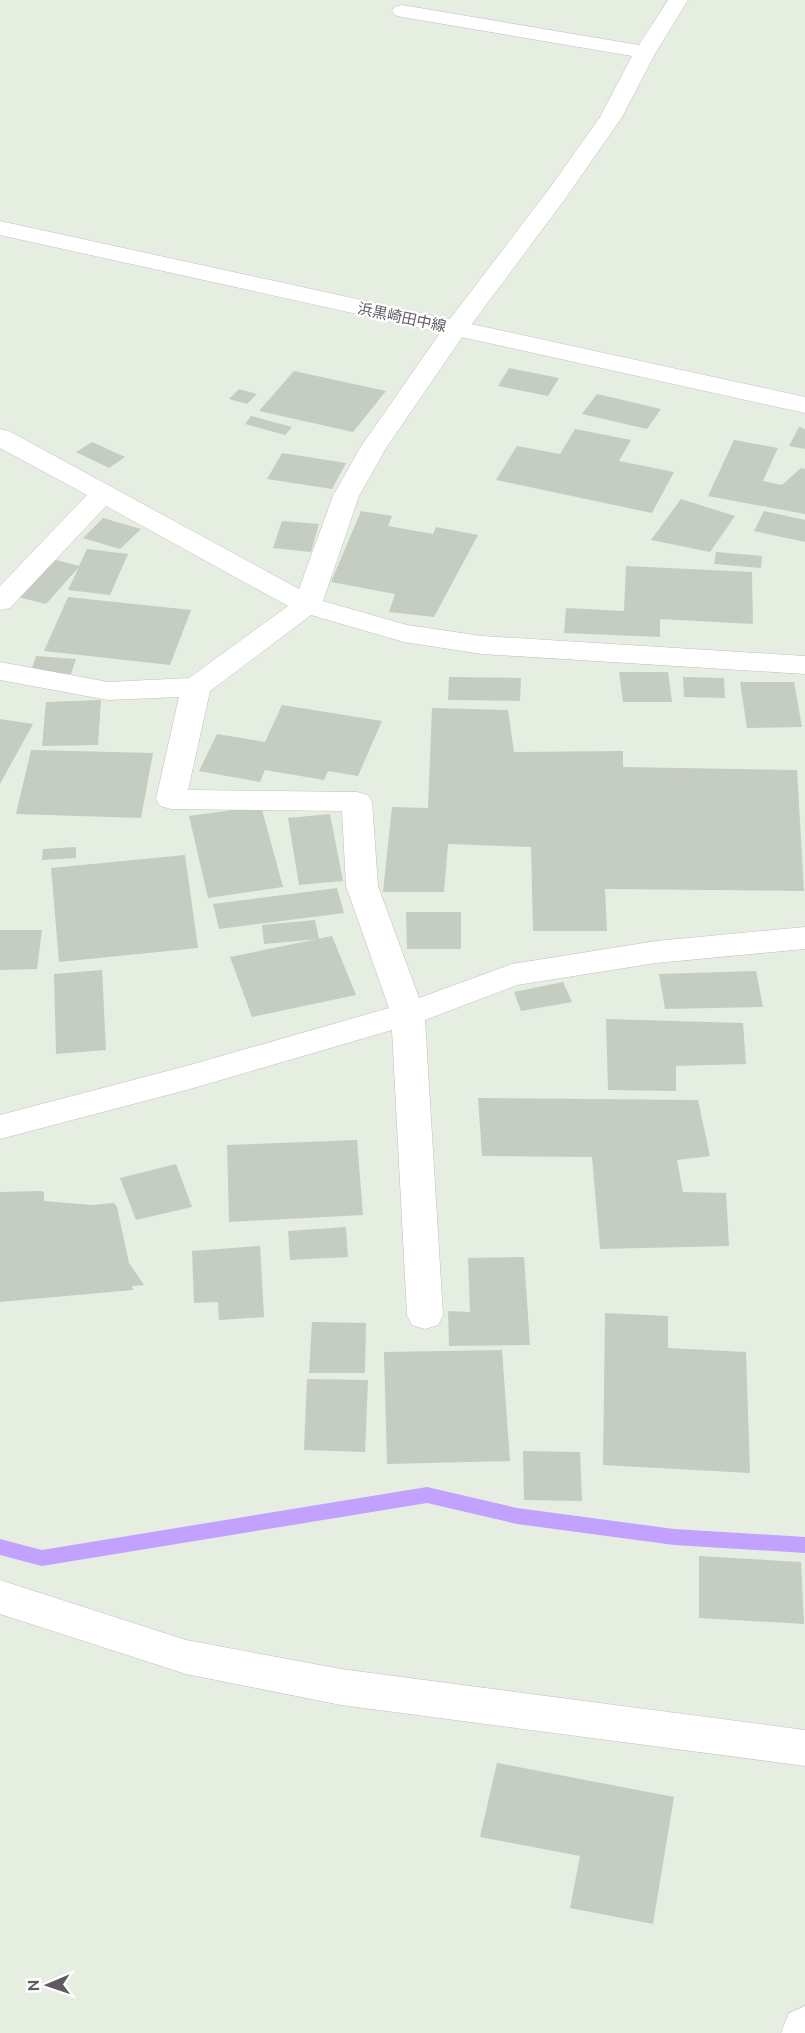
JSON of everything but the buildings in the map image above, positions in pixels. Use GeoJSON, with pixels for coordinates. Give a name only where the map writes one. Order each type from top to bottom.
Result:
{"type":"FeatureCollection","features":[{"type":"Feature","properties":{"kind":"street"},"geometry":{"type":"LineString","coordinates":[[0,671],[108,692],[196,687],[307,605],[346,496],[373,448],[456,328],[557,194],[611,117],[645,52],[678,0]]}},
{"type":"Feature","properties":{"kind":"street"},"geometry":{"type":"LineString","coordinates":[[402,11],[645,52]]}},
{"type":"Feature","properties":{"kind":"street","name":"浜黒崎田中線"},"geometry":{"type":"LineString","coordinates":[[0,228],[805,405]]}},
{"type":"Feature","properties":{"kind":"street"},"geometry":{"type":"LineString","coordinates":[[0,437],[307,605],[404,633],[482,645],[805,665]]}},
{"type":"Feature","properties":{"kind":"street"},"geometry":{"type":"LineString","coordinates":[[0,602],[104,494]]}},
{"type":"Feature","properties":{"kind":"street"},"geometry":{"type":"LineString","coordinates":[[196,687],[171,798],[357,802],[362,886],[408,1014],[425,1315]]}},
{"type":"Feature","properties":{"kind":"street"},"geometry":{"type":"LineString","coordinates":[[0,1127],[190,1077],[408,1014],[512,975],[656,952],[805,938]]}},
{"type":"Feature","properties":{"kind":"street"},"geometry":{"type":"LineString","coordinates":[[0,1597],[186,1657],[341,1687],[805,1748]]}},
{"type":"Feature","properties":{"kind":"street"},"geometry":{"type":"LineString","coordinates":[[804,2033],[805,2028]]}},
{"type":"Feature","properties":{"kind":"waterway"},"geometry":{"type":"LineString","coordinates":[[0,1547],[42,1558],[427,1495],[517,1516],[674,1537],[805,1545]]}}]}
